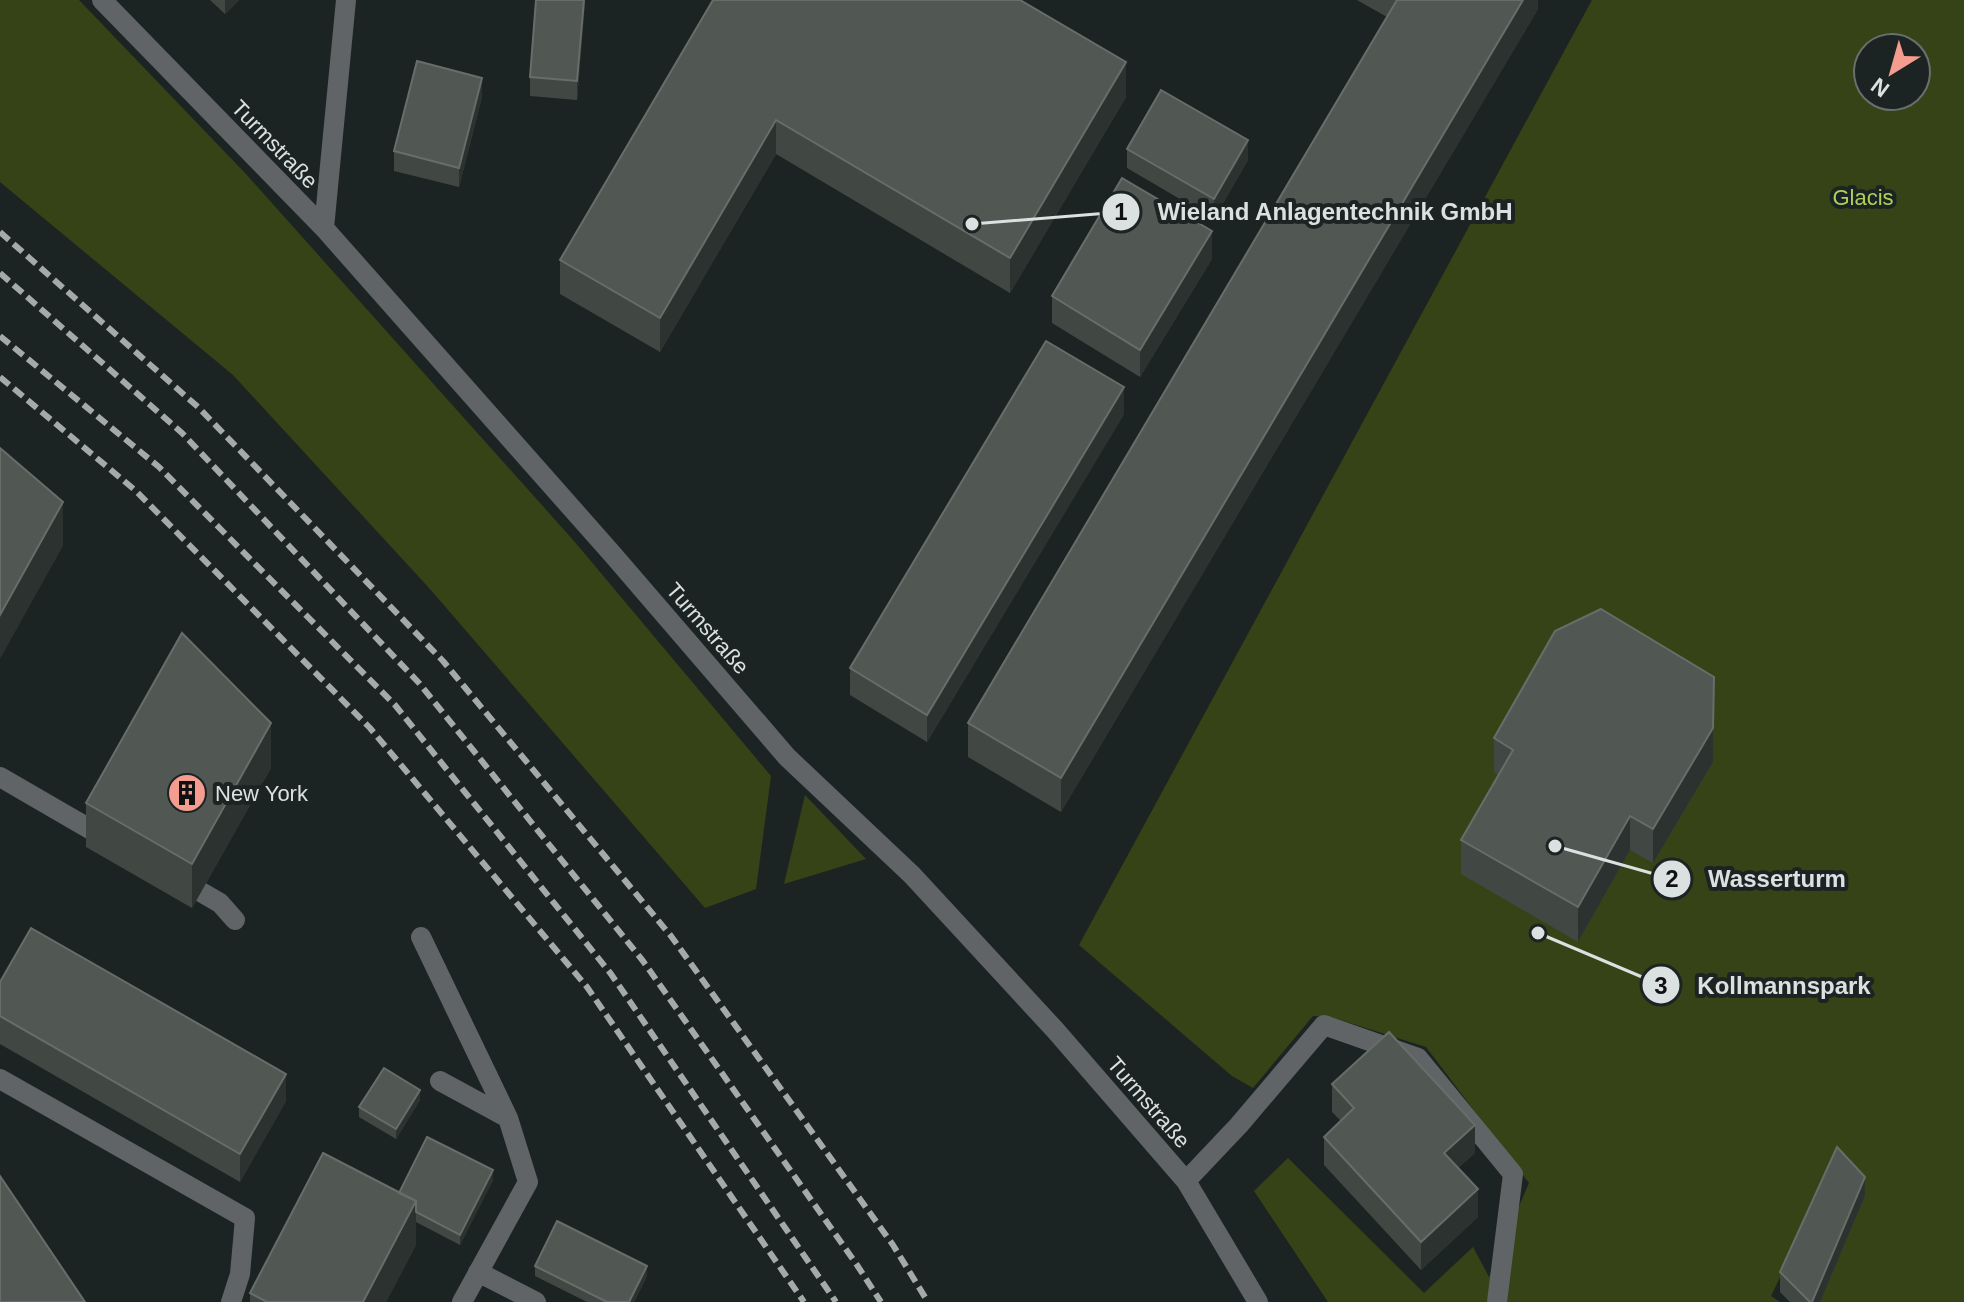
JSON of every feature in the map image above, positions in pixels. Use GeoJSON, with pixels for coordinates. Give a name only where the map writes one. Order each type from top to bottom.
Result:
{"type":"FeatureCollection","features":[{"type":"Feature","properties":{"kind":"street","name":"Turmstraße"},"geometry":{"type":"LineString","coordinates":[[102,0],[324,228],[604,544],[787,757],[912,875],[1056,1031],[1186,1181],[1258,1302]]}},
{"type":"Feature","properties":{"kind":"street"},"geometry":{"type":"LineString","coordinates":[[324,228],[346,0]]}},
{"type":"Feature","properties":{"kind":"street"},"geometry":{"type":"LineString","coordinates":[[0,777],[95,832]]}},
{"type":"Feature","properties":{"kind":"street"},"geometry":{"type":"LineString","coordinates":[[201,892],[220,903],[235,920]]}},
{"type":"Feature","properties":{"kind":"street"},"geometry":{"type":"LineString","coordinates":[[421,937],[508,1118],[528,1182],[462,1302]]}},
{"type":"Feature","properties":{"kind":"street"},"geometry":{"type":"LineString","coordinates":[[1186,1181],[1239,1125],[1324,1025],[1418,1058],[1513,1174],[1497,1302]]}},
{"type":"Feature","properties":{"kind":"street"},"geometry":{"type":"LineString","coordinates":[[0,1079],[245,1218],[240,1274],[231,1302]]}},
{"type":"Feature","properties":{"kind":"street"},"geometry":{"type":"LineString","coordinates":[[440,1081],[508,1118]]}},
{"type":"Feature","properties":{"kind":"street"},"geometry":{"type":"LineString","coordinates":[[478,1272],[536,1302]]}},
{"type":"Feature","properties":{"kind":"green space"},"geometry":{"type":"Polygon","coordinates":[[[0,0],[79,0],[245,173],[574,541],[771,776],[756,889],[705,908],[430,589],[233,375],[0,182],[0,0]]]}},
{"type":"Feature","properties":{"kind":"green space","name":"Glacis"},"geometry":{"type":"Polygon","coordinates":[[[1592,0],[1964,0],[1964,1302],[1818,1302],[1824,1187],[1771,1296],[1780,1302],[1328,1302],[1254,1191],[1288,1158],[1424,1293],[1473,1247],[1489,1277],[1529,1183],[1426,1047],[1331,1017],[1313,1016],[1253,1088],[1232,1076],[1079,945],[1592,0]]]}},
{"type":"Feature","properties":{"kind":"green space"},"geometry":{"type":"Polygon","coordinates":[[[805,795],[866,859],[784,884],[805,795]]]}},
{"type":"Feature","properties":{"kind":"building"},"geometry":{"type":"Polygon","coordinates":[[[536,0],[584,0],[577,81],[530,77],[536,0]]]}},
{"type":"Feature","properties":{"kind":"building"},"geometry":{"type":"Polygon","coordinates":[[[713,0],[1020,0],[1126,62],[1010,258],[776,120],[660,318],[560,260],[713,0]]]}},
{"type":"Feature","properties":{"kind":"building"},"geometry":{"type":"Polygon","coordinates":[[[1397,0],[1523,0],[1061,778],[968,723],[1397,0]]]}},
{"type":"Feature","properties":{"kind":"building"},"geometry":{"type":"Polygon","coordinates":[[[417,61],[482,78],[459,168],[394,151],[417,61]]]}},
{"type":"Feature","properties":{"kind":"building"},"geometry":{"type":"Polygon","coordinates":[[[1161,90],[1248,140],[1214,199],[1127,149],[1161,90]]]}},
{"type":"Feature","properties":{"kind":"building"},"geometry":{"type":"Polygon","coordinates":[[[1122,178],[1212,231],[1140,350],[1052,296],[1122,178]]]}},
{"type":"Feature","properties":{"kind":"building"},"geometry":{"type":"Polygon","coordinates":[[[1046,341],[1124,387],[927,715],[850,668],[1046,341]]]}},
{"type":"Feature","properties":{"kind":"building"},"geometry":{"type":"Polygon","coordinates":[[[0,448],[63,502],[0,615],[0,448]]]}},
{"type":"Feature","properties":{"kind":"building"},"geometry":{"type":"Polygon","coordinates":[[[1601,609],[1714,677],[1713,728],[1653,829],[1630,816],[1578,907],[1461,840],[1513,750],[1494,738],[1555,631],[1601,609]]]}},
{"type":"Feature","properties":{"kind":"building","name":"New York"},"geometry":{"type":"Polygon","coordinates":[[[182,633],[271,723],[192,864],[86,803],[182,633]]]}},
{"type":"Feature","properties":{"kind":"building"},"geometry":{"type":"Polygon","coordinates":[[[31,928],[286,1074],[240,1154],[0,1016],[0,982],[31,928]]]}},
{"type":"Feature","properties":{"kind":"building"},"geometry":{"type":"Polygon","coordinates":[[[1389,1032],[1475,1125],[1444,1153],[1478,1189],[1421,1242],[1324,1137],[1354,1108],[1332,1084],[1389,1032]]]}},
{"type":"Feature","properties":{"kind":"building"},"geometry":{"type":"Polygon","coordinates":[[[384,1068],[420,1090],[396,1129],[359,1107],[384,1068]]]}},
{"type":"Feature","properties":{"kind":"building"},"geometry":{"type":"Polygon","coordinates":[[[427,1137],[493,1170],[460,1235],[416,1212],[416,1201],[399,1193],[427,1137]]]}},
{"type":"Feature","properties":{"kind":"building"},"geometry":{"type":"Polygon","coordinates":[[[1837,1147],[1865,1177],[1810,1302],[1780,1272],[1837,1147]]]}},
{"type":"Feature","properties":{"kind":"building"},"geometry":{"type":"Polygon","coordinates":[[[323,1153],[416,1201],[363,1302],[267,1302],[250,1293],[323,1153]]]}},
{"type":"Feature","properties":{"kind":"building"},"geometry":{"type":"Polygon","coordinates":[[[0,1176],[85,1302],[0,1302],[0,1176]]]}},
{"type":"Feature","properties":{"kind":"building"},"geometry":{"type":"Polygon","coordinates":[[[557,1221],[647,1266],[629,1302],[607,1302],[535,1266],[557,1221]]]}},
{"type":"Feature","properties":{"kind":"railway"},"geometry":{"type":"LineString","coordinates":[[0,232],[198,407],[443,661],[671,936],[893,1245],[928,1302]]}},
{"type":"Feature","properties":{"kind":"railway"},"geometry":{"type":"LineString","coordinates":[[0,273],[182,433],[419,683],[643,961],[881,1302]]}},
{"type":"Feature","properties":{"kind":"railway"},"geometry":{"type":"LineString","coordinates":[[0,336],[159,467],[395,705],[611,974],[836,1302]]}},
{"type":"Feature","properties":{"kind":"railway"},"geometry":{"type":"LineString","coordinates":[[0,377],[136,491],[370,728],[587,987],[804,1302]]}},
{"type":"Feature","properties":{"kind":"place","name":"Wieland Anlagentechnik GmbH"},"geometry":{"type":"Point","coordinates":[972,224]}},
{"type":"Feature","properties":{"kind":"place","name":"New York"},"geometry":{"type":"Point","coordinates":[187,793]}},
{"type":"Feature","properties":{"kind":"place","name":"Wasserturm"},"geometry":{"type":"Point","coordinates":[1555,846]}},
{"type":"Feature","properties":{"kind":"place","name":"Kollmannspark"},"geometry":{"type":"Point","coordinates":[1538,933]}}]}
